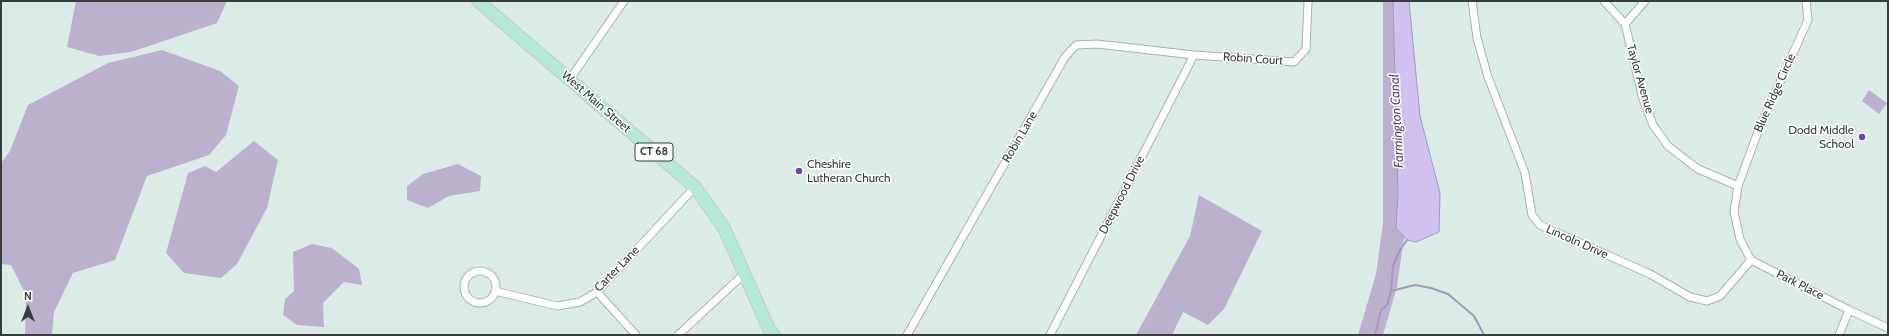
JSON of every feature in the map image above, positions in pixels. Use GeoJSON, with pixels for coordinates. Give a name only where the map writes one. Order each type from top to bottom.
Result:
{"type":"FeatureCollection","features":[{"type":"Feature","properties":{"kind":"main road","name":"West Main Street"},"geometry":{"type":"LineString","coordinates":[[478,1],[694,187],[724,228],[769,329],[774,335]]}},
{"type":"Feature","properties":{"kind":"street"},"geometry":{"type":"LineString","coordinates":[[570,79],[624,1]]}},
{"type":"Feature","properties":{"kind":"street","name":"Robin Court"},"geometry":{"type":"LineString","coordinates":[[1194,55],[1294,62],[1306,49],[1308,1]]}},
{"type":"Feature","properties":{"kind":"street","name":"Lincoln Drive"},"geometry":{"type":"LineString","coordinates":[[1472,1],[1477,38],[1488,77],[1525,173],[1532,215],[1540,225],[1650,274],[1690,297],[1708,302],[1720,296],[1751,260]]}},
{"type":"Feature","properties":{"kind":"street","name":"Taylor Avenue"},"geometry":{"type":"LineString","coordinates":[[1604,1],[1625,24],[1643,99],[1654,125],[1668,146],[1698,170],[1738,186]]}},
{"type":"Feature","properties":{"kind":"street"},"geometry":{"type":"LineString","coordinates":[[1625,24],[1646,1]]}},
{"type":"Feature","properties":{"kind":"street","name":"Blue Ridge Circle"},"geometry":{"type":"LineString","coordinates":[[1738,186],[1759,129],[1808,20],[1806,1]]}},
{"type":"Feature","properties":{"kind":"street","name":"Robin Lane"},"geometry":{"type":"LineString","coordinates":[[907,335],[1065,57],[1076,45],[1097,44],[1194,55]]}},
{"type":"Feature","properties":{"kind":"street","name":"Deepwood Drive"},"geometry":{"type":"LineString","coordinates":[[1050,335],[1194,55]]}},
{"type":"Feature","properties":{"kind":"street"},"geometry":{"type":"LineString","coordinates":[[1738,186],[1734,212],[1740,239],[1751,260]]}},
{"type":"Feature","properties":{"kind":"street","name":"Carter Lane"},"geometry":{"type":"LineString","coordinates":[[495,290],[557,306],[580,302],[597,292],[694,187]]}},
{"type":"Feature","properties":{"kind":"street","name":"Park Place"},"geometry":{"type":"LineString","coordinates":[[1751,260],[1849,310],[1888,328]]}},
{"type":"Feature","properties":{"kind":"street"},"geometry":{"type":"LineString","coordinates":[[477,271],[487,273],[494,280],[495,290],[493,295],[485,302],[476,302],[471,300],[465,292],[465,281],[472,273],[477,271]]}},
{"type":"Feature","properties":{"kind":"street"},"geometry":{"type":"LineString","coordinates":[[678,335],[744,274]]}},
{"type":"Feature","properties":{"kind":"street"},"geometry":{"type":"LineString","coordinates":[[597,292],[636,335]]}},
{"type":"Feature","properties":{"kind":"street"},"geometry":{"type":"LineString","coordinates":[[1839,335],[1849,310]]}},
{"type":"Feature","properties":{"kind":"shaded area"},"geometry":{"type":"Polygon","coordinates":[[[76,1],[227,1],[217,23],[131,52],[99,56],[67,47],[76,1]]]}},
{"type":"Feature","properties":{"kind":"shaded area"},"geometry":{"type":"Polygon","coordinates":[[[1383,1],[1405,1],[1406,223],[1397,287],[1383,335],[1358,335],[1376,274],[1383,224],[1383,1]]]}},
{"type":"Feature","properties":{"kind":"shaded area"},"geometry":{"type":"Polygon","coordinates":[[[162,50],[220,71],[239,86],[226,135],[209,155],[147,176],[115,260],[73,273],[54,312],[52,335],[25,335],[26,295],[11,265],[1,264],[1,163],[10,151],[28,105],[108,63],[162,50]]]}},
{"type":"Feature","properties":{"kind":"shaded area"},"geometry":{"type":"Polygon","coordinates":[[[1869,90],[1887,103],[1879,114],[1862,101],[1869,90]]]}},
{"type":"Feature","properties":{"kind":"shaded area"},"geometry":{"type":"Polygon","coordinates":[[[254,141],[278,160],[267,208],[237,264],[221,278],[184,273],[166,253],[188,173],[205,166],[216,172],[254,141]]]}},
{"type":"Feature","properties":{"kind":"shaded area"},"geometry":{"type":"Polygon","coordinates":[[[458,164],[481,176],[480,191],[449,196],[428,208],[407,200],[407,186],[423,174],[458,164]]]}},
{"type":"Feature","properties":{"kind":"shaded area"},"geometry":{"type":"Polygon","coordinates":[[[1199,195],[1262,231],[1224,309],[1208,325],[1183,312],[1172,335],[1136,335],[1190,236],[1199,195]]]}},
{"type":"Feature","properties":{"kind":"shaded area"},"geometry":{"type":"Polygon","coordinates":[[[312,244],[332,248],[359,269],[362,285],[344,282],[323,303],[324,327],[297,325],[283,315],[285,299],[294,291],[293,252],[312,244]]]}},
{"type":"Feature","properties":{"kind":"water","name":"Farmington Canal"},"geometry":{"type":"Polygon","coordinates":[[[1393,1],[1409,1],[1420,116],[1440,193],[1439,232],[1416,242],[1407,240],[1396,228],[1398,193],[1393,1]]]}},
{"type":"Feature","properties":{"kind":"waterway"},"geometry":{"type":"LineString","coordinates":[[1375,335],[1381,310],[1387,305],[1391,291],[1393,266],[1400,250],[1407,240]]}},
{"type":"Feature","properties":{"kind":"waterway"},"geometry":{"type":"LineString","coordinates":[[1391,291],[1415,285],[1431,288],[1448,294],[1474,316],[1484,335]]}},
{"type":"Feature","properties":{"kind":"place","name":"Dodd Middle School"},"geometry":{"type":"Point","coordinates":[1862,137]}},
{"type":"Feature","properties":{"kind":"place","name":"Cheshire Lutheran Church"},"geometry":{"type":"Point","coordinates":[799,171]}}]}
